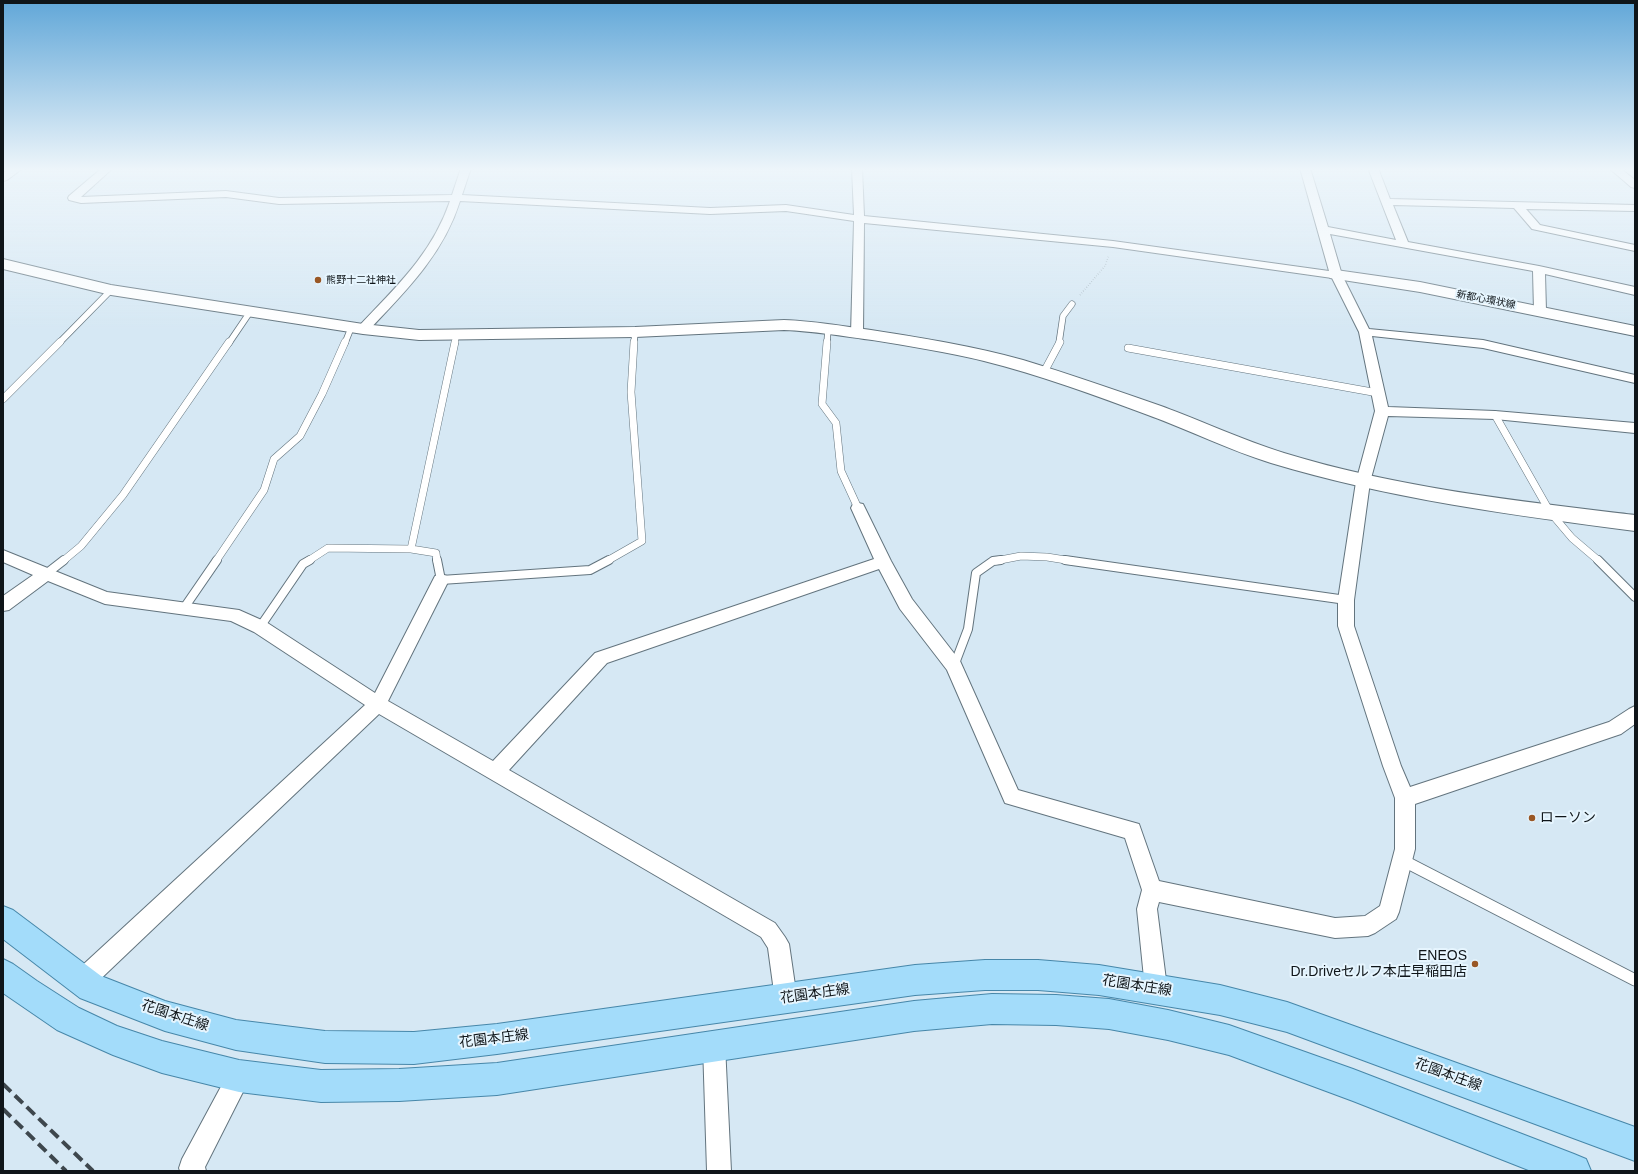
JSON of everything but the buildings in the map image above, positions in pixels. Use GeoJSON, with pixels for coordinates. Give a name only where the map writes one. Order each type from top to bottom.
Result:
{"type":"FeatureCollection","features":[{"type":"Feature","properties":{"kind":"main road","name":"花園本庄線"},"geometry":{"type":"LineString","coordinates":[[3,920],[82,981],[165,1016],[236,1035],[324,1047],[414,1048],[497,1039],[915,980],[985,975],[1038,975],[1099,980],[1156,988],[1220,1000],[1286,1017],[1400,1057],[1635,1144]]}},
{"type":"Feature","properties":{"kind":"main road"},"geometry":{"type":"LineString","coordinates":[[3,974],[26,992],[68,1019],[113,1040],[162,1057],[239,1076],[321,1086],[399,1085],[496,1079],[914,1016],[976,1010],[1056,1010],[1109,1014],[1168,1025],[1236,1043],[1327,1075],[1574,1171]]}},
{"type":"Feature","properties":{"kind":"street"},"geometry":{"type":"LineString","coordinates":[[357,328],[411,278],[438,241],[446,223]]}},
{"type":"Feature","properties":{"kind":"street"},"geometry":{"type":"LineString","coordinates":[[857,334],[859,223]]}},
{"type":"Feature","properties":{"kind":"street"},"geometry":{"type":"LineString","coordinates":[[897,223],[1113,244],[1336,275]]}},
{"type":"Feature","properties":{"kind":"street"},"geometry":{"type":"LineString","coordinates":[[1152,890],[1335,928],[1368,926],[1389,912],[1406,849],[1405,798],[1392,766],[1346,626],[1346,600],[1363,482],[1382,411],[1365,332],[1336,275],[1322,223]]}},
{"type":"Feature","properties":{"kind":"street"},"geometry":{"type":"LineString","coordinates":[[1394,223],[1403,244]]}},
{"type":"Feature","properties":{"kind":"street"},"geometry":{"type":"LineString","coordinates":[[1532,223],[1536,227],[1635,248]]}},
{"type":"Feature","properties":{"kind":"street"},"geometry":{"type":"LineString","coordinates":[[1324,230],[1539,269],[1635,291]]}},
{"type":"Feature","properties":{"kind":"street"},"geometry":{"type":"LineString","coordinates":[[3,264],[111,290],[357,328],[419,336],[634,332],[784,325],[805,326],[939,345],[989,356],[1044,372],[1168,416],[1286,461],[1363,482],[1449,498],[1635,523]]}},
{"type":"Feature","properties":{"kind":"street"},"geometry":{"type":"LineString","coordinates":[[1539,269],[1540,311]]}},
{"type":"Feature","properties":{"kind":"street","name":"新都心環状線"},"geometry":{"type":"LineString","coordinates":[[1336,275],[1407,284],[1635,331]]}},
{"type":"Feature","properties":{"kind":"street"},"geometry":{"type":"LineString","coordinates":[[1365,332],[1483,344],[1635,379]]}},
{"type":"Feature","properties":{"kind":"street"},"geometry":{"type":"LineString","coordinates":[[1382,411],[1495,415],[1635,428]]}},
{"type":"Feature","properties":{"kind":"street"},"geometry":{"type":"LineString","coordinates":[[858,508],[883,562],[906,604],[954,666],[1012,797],[1132,831],[1152,890],[1147,909],[1156,988]]}},
{"type":"Feature","properties":{"kind":"street"},"geometry":{"type":"LineString","coordinates":[[3,556],[105,598],[233,615],[260,627],[378,704],[768,930],[778,944],[786,998]]}},
{"type":"Feature","properties":{"kind":"street"},"geometry":{"type":"LineString","coordinates":[[495,772],[601,658],[883,562]]}},
{"type":"Feature","properties":{"kind":"street"},"geometry":{"type":"LineString","coordinates":[[3,605],[46,574]]}},
{"type":"Feature","properties":{"kind":"street"},"geometry":{"type":"LineString","coordinates":[[82,981],[378,704],[441,580]]}},
{"type":"Feature","properties":{"kind":"street"},"geometry":{"type":"LineString","coordinates":[[1405,798],[1615,728],[1635,714]]}},
{"type":"Feature","properties":{"kind":"street"},"geometry":{"type":"LineString","coordinates":[[714,1045],[720,1171]]}},
{"type":"Feature","properties":{"kind":"street"},"geometry":{"type":"LineString","coordinates":[[194,1171],[191,1168],[239,1076]]}},
{"type":"Feature","properties":{"kind":"lane"},"geometry":{"type":"LineString","coordinates":[[3,399],[111,290]]}},
{"type":"Feature","properties":{"kind":"lane"},"geometry":{"type":"LineString","coordinates":[[1044,372],[1060,341],[1063,316],[1072,304]]}},
{"type":"Feature","properties":{"kind":"lane"},"geometry":{"type":"LineString","coordinates":[[46,574],[81,546],[122,495],[250,312]]}},
{"type":"Feature","properties":{"kind":"lane"},"geometry":{"type":"LineString","coordinates":[[184,608],[264,490],[274,459],[300,436],[357,328]]}},
{"type":"Feature","properties":{"kind":"lane"},"geometry":{"type":"LineString","coordinates":[[828,329],[822,404],[836,423],[841,471],[858,508]]}},
{"type":"Feature","properties":{"kind":"lane"},"geometry":{"type":"LineString","coordinates":[[260,627],[303,564],[328,548],[411,549],[436,553],[441,580],[590,570],[642,541],[631,392],[634,332]]}},
{"type":"Feature","properties":{"kind":"lane"},"geometry":{"type":"LineString","coordinates":[[411,549],[456,336]]}},
{"type":"Feature","properties":{"kind":"lane"},"geometry":{"type":"LineString","coordinates":[[1128,348],[1378,393]]}},
{"type":"Feature","properties":{"kind":"lane"},"geometry":{"type":"LineString","coordinates":[[1495,415],[1550,512],[1572,538],[1598,560],[1635,597]]}},
{"type":"Feature","properties":{"kind":"lane"},"geometry":{"type":"LineString","coordinates":[[954,666],[968,629],[976,573],[993,561],[1021,556],[1047,557],[1346,600]]}},
{"type":"Feature","properties":{"kind":"lane"},"geometry":{"type":"LineString","coordinates":[[1402,860],[1635,980]]}},
{"type":"Feature","properties":{"kind":"path"},"geometry":{"type":"LineString","coordinates":[[1072,304],[1105,266],[1113,244]]}},
{"type":"Feature","properties":{"kind":"railway"},"geometry":{"type":"LineString","coordinates":[[3,1084],[93,1171]]}},
{"type":"Feature","properties":{"kind":"railway"},"geometry":{"type":"LineString","coordinates":[[3,1109],[66,1171]]}},
{"type":"Feature","properties":{"kind":"place","name":"熊野十二社神社"},"geometry":{"type":"Point","coordinates":[318,280]}},
{"type":"Feature","properties":{"kind":"place","name":"ローソン"},"geometry":{"type":"Point","coordinates":[1532,818]}},
{"type":"Feature","properties":{"kind":"place","name":"ENEOS Dr.Driveセルフ本庄早稲田店"},"geometry":{"type":"Point","coordinates":[1475,964]}}]}
